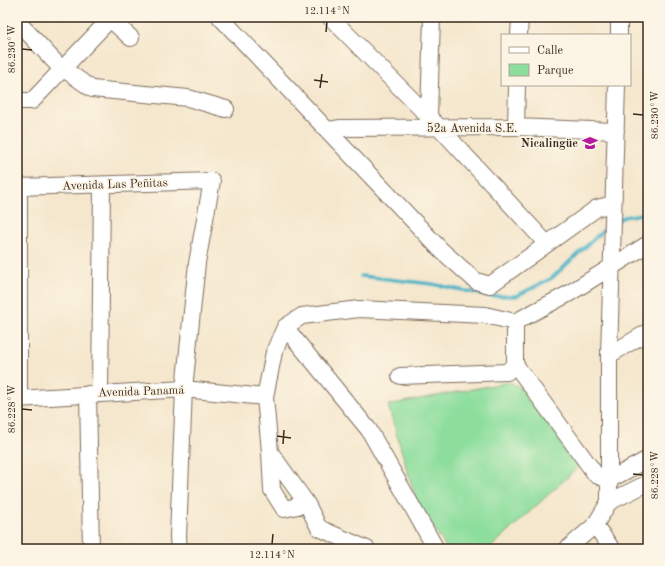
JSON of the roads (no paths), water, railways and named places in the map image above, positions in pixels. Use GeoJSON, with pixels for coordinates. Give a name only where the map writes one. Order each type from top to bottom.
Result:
{"type":"FeatureCollection","features":[{"type":"Feature","properties":{"kind":"street"},"geometry":{"type":"LineString","coordinates":[[330,17],[429,116],[547,244]]}},
{"type":"Feature","properties":{"kind":"street"},"geometry":{"type":"LineString","coordinates":[[429,116],[432,17]]}},
{"type":"Feature","properties":{"kind":"street"},"geometry":{"type":"LineString","coordinates":[[519,34],[520,17]]}},
{"type":"Feature","properties":{"kind":"street"},"geometry":{"type":"LineString","coordinates":[[619,17],[619,34]]}},
{"type":"Feature","properties":{"kind":"street"},"geometry":{"type":"LineString","coordinates":[[17,101],[32,101],[110,18],[131,38]]}},
{"type":"Feature","properties":{"kind":"street"},"geometry":{"type":"LineString","coordinates":[[224,18],[441,250],[476,281],[490,285],[597,208],[613,217]]}},
{"type":"Feature","properties":{"kind":"street"},"geometry":{"type":"LineString","coordinates":[[17,21],[57,64],[92,89],[188,98],[226,109]]}},
{"type":"Feature","properties":{"kind":"street"},"geometry":{"type":"LineString","coordinates":[[516,127],[517,86]]}},
{"type":"Feature","properties":{"kind":"street"},"geometry":{"type":"LineString","coordinates":[[567,549],[595,525],[609,502],[609,355],[617,86]]}},
{"type":"Feature","properties":{"kind":"street","name":"52a Avenida S.E."},"geometry":{"type":"LineString","coordinates":[[328,130],[339,128],[516,127],[616,131]]}},
{"type":"Feature","properties":{"kind":"street","name":"Avenida Las Peñitas"},"geometry":{"type":"LineString","coordinates":[[18,187],[212,181],[197,263],[184,389]]}},
{"type":"Feature","properties":{"kind":"street"},"geometry":{"type":"LineString","coordinates":[[91,549],[94,393],[102,185]]}},
{"type":"Feature","properties":{"kind":"street"},"geometry":{"type":"LineString","coordinates":[[18,187],[18,398]]}},
{"type":"Feature","properties":{"kind":"street"},"geometry":{"type":"LineString","coordinates":[[307,504],[284,509],[272,490],[265,397],[274,352],[285,327],[302,316],[359,309],[485,315],[515,322],[568,294],[648,244]]}},
{"type":"Feature","properties":{"kind":"street"},"geometry":{"type":"LineString","coordinates":[[515,322],[515,364],[596,475],[609,480],[648,459]]}},
{"type":"Feature","properties":{"kind":"street"},"geometry":{"type":"LineString","coordinates":[[285,327],[369,430],[436,549]]}},
{"type":"Feature","properties":{"kind":"street"},"geometry":{"type":"LineString","coordinates":[[609,355],[648,332]]}},
{"type":"Feature","properties":{"kind":"street"},"geometry":{"type":"LineString","coordinates":[[400,376],[507,372],[515,364]]}},
{"type":"Feature","properties":{"kind":"street"},"geometry":{"type":"LineString","coordinates":[[179,549],[178,537],[184,389]]}},
{"type":"Feature","properties":{"kind":"street","name":"Avenida Panamá"},"geometry":{"type":"LineString","coordinates":[[18,398],[184,389],[265,397]]}},
{"type":"Feature","properties":{"kind":"street"},"geometry":{"type":"LineString","coordinates":[[270,452],[307,504],[319,528],[367,549]]}},
{"type":"Feature","properties":{"kind":"street"},"geometry":{"type":"LineString","coordinates":[[609,502],[648,483]]}},
{"type":"Feature","properties":{"kind":"street"},"geometry":{"type":"LineString","coordinates":[[595,525],[612,549]]}},
{"type":"Feature","properties":{"kind":"waterway"},"geometry":{"type":"LineString","coordinates":[[617,221],[624,217],[648,213]]}},
{"type":"Feature","properties":{"kind":"waterway"},"geometry":{"type":"LineString","coordinates":[[361,276],[432,284],[490,296],[516,296],[552,278],[608,226]]}},
{"type":"Feature","properties":{"kind":"place","name":"Nicalingüe"},"geometry":{"type":"Point","coordinates":[590,143]}}]}
